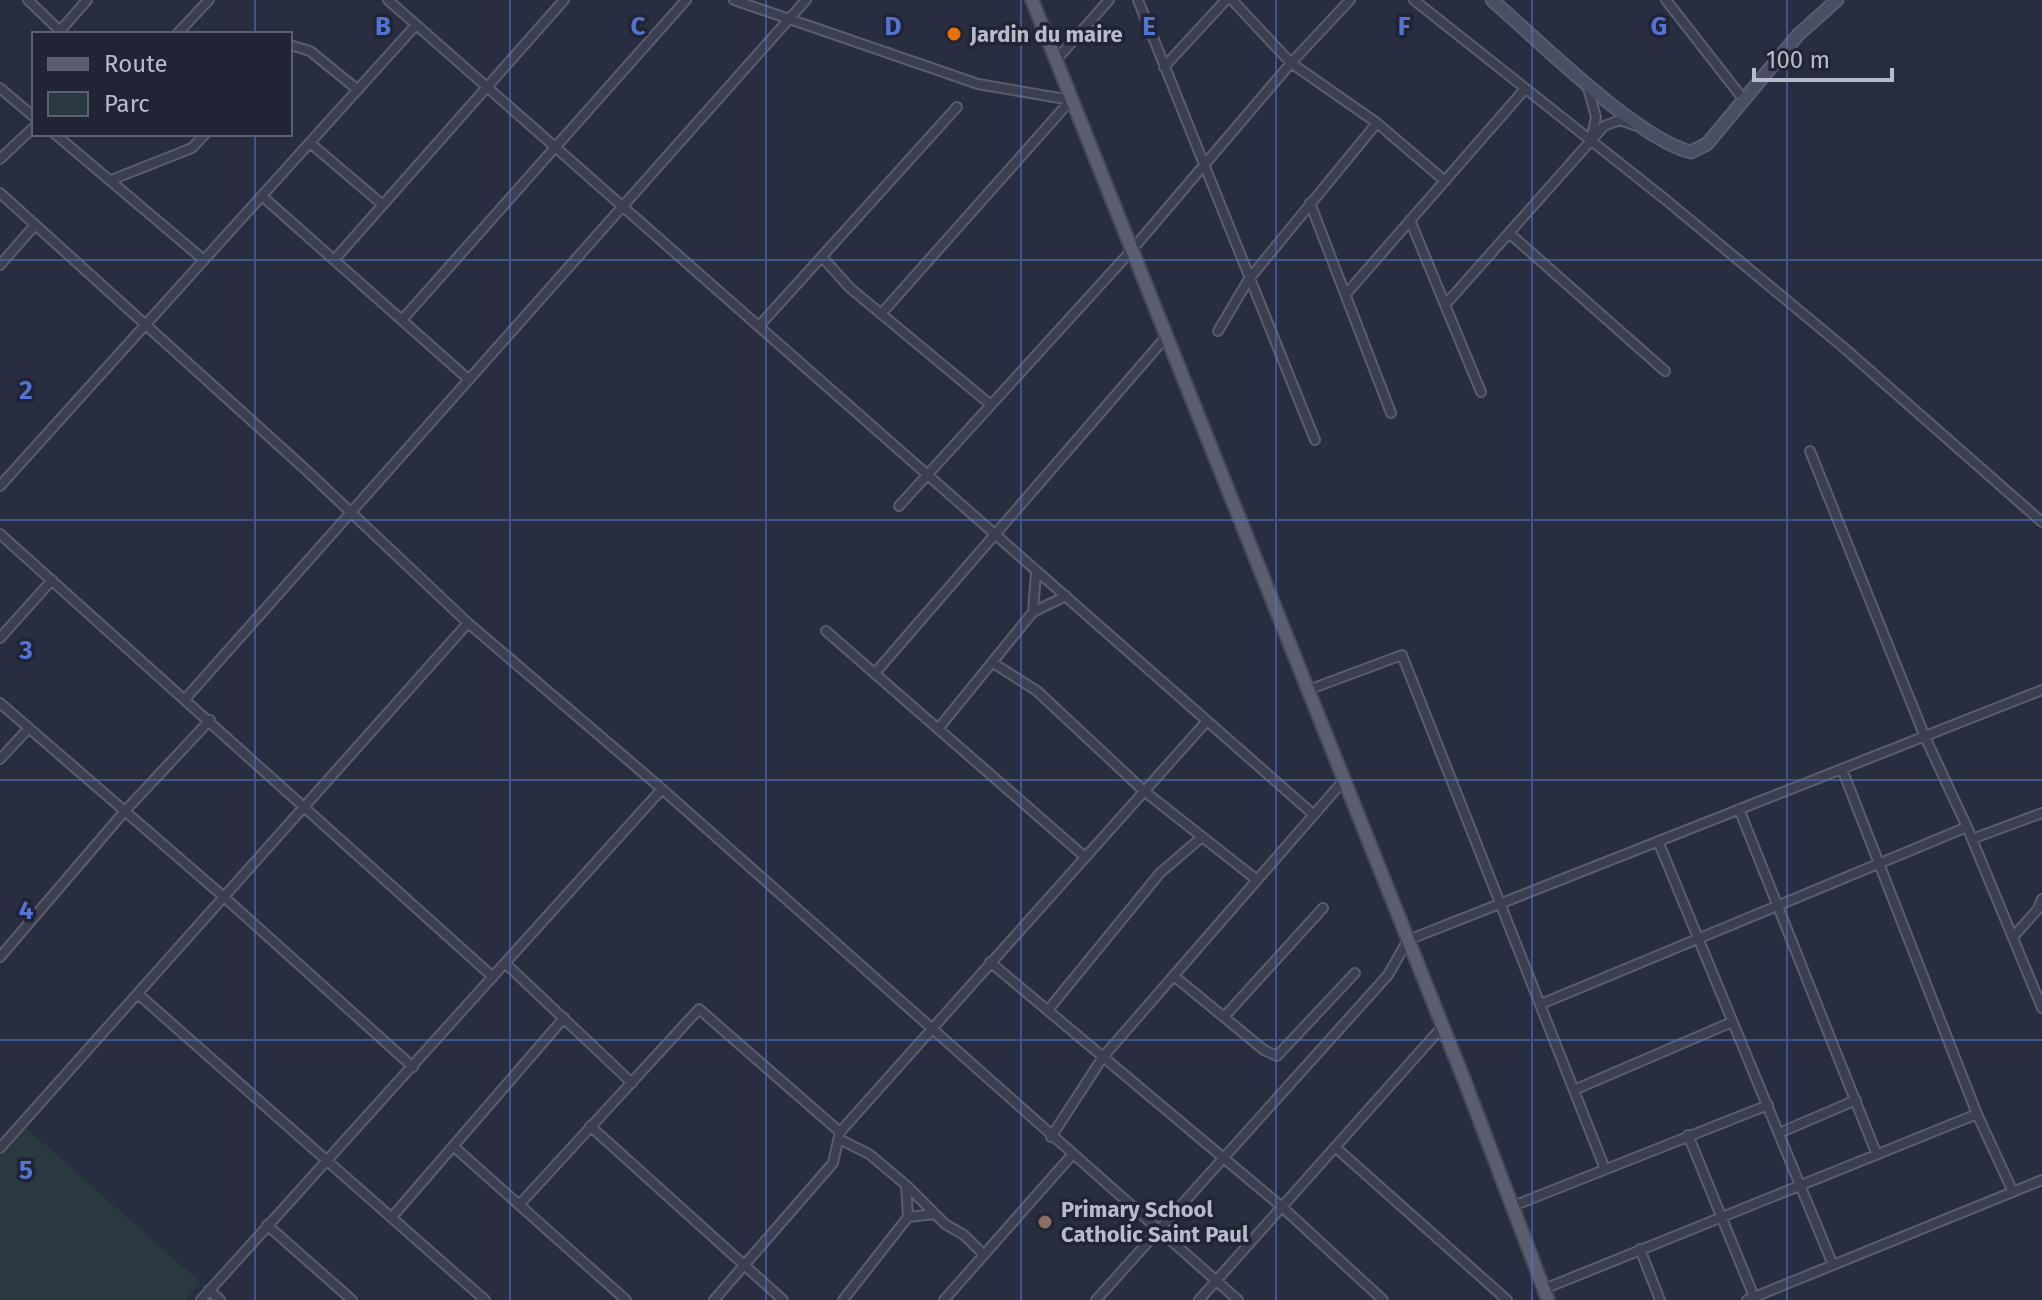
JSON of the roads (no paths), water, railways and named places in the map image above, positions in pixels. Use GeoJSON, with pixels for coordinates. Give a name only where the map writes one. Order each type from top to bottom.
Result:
{"type":"FeatureCollection","features":[{"type":"Feature","properties":{"kind":"main road"},"geometry":{"type":"LineString","coordinates":[[1032,0],[1443,1026],[1546,1295]]}},
{"type":"Feature","properties":{"kind":"street"},"geometry":{"type":"LineString","coordinates":[[28,0],[62,32],[87,0]]}},
{"type":"Feature","properties":{"kind":"street"},"geometry":{"type":"LineString","coordinates":[[179,32],[209,0]]}},
{"type":"Feature","properties":{"kind":"street"},"geometry":{"type":"LineString","coordinates":[[388,0],[1314,815]]}},
{"type":"Feature","properties":{"kind":"street"},"geometry":{"type":"LineString","coordinates":[[334,260],[564,0]]}},
{"type":"Feature","properties":{"kind":"street"},"geometry":{"type":"LineString","coordinates":[[402,320],[686,0]]}},
{"type":"Feature","properties":{"kind":"street"},"geometry":{"type":"LineString","coordinates":[[734,0],[791,17],[978,84],[1071,100]]}},
{"type":"Feature","properties":{"kind":"street"},"geometry":{"type":"LineString","coordinates":[[186,698],[349,510],[806,0]]}},
{"type":"Feature","properties":{"kind":"street"},"geometry":{"type":"LineString","coordinates":[[1056,60],[1109,0]]}},
{"type":"Feature","properties":{"kind":"street"},"geometry":{"type":"LineString","coordinates":[[1138,0],[1203,169],[1315,440]]}},
{"type":"Feature","properties":{"kind":"street"},"geometry":{"type":"LineString","coordinates":[[1164,67],[1229,0],[1291,63],[1377,123],[1445,181]]}},
{"type":"Feature","properties":{"kind":"street"},"geometry":{"type":"LineString","coordinates":[[899,506],[1131,251],[1291,63],[1350,0]]}},
{"type":"Feature","properties":{"kind":"street"},"geometry":{"type":"LineString","coordinates":[[1414,0],[1843,347],[2042,522]]}},
{"type":"Feature","properties":{"kind":"street"},"geometry":{"type":"LineString","coordinates":[[1492,0],[1643,128],[1670,145],[1691,152],[1707,144],[1798,35],[1837,0]]}},
{"type":"Feature","properties":{"kind":"street"},"geometry":{"type":"LineString","coordinates":[[1666,0],[1744,100]]}},
{"type":"Feature","properties":{"kind":"street"},"geometry":{"type":"LineString","coordinates":[[0,486],[416,25]]}},
{"type":"Feature","properties":{"kind":"street"},"geometry":{"type":"LineString","coordinates":[[292,46],[310,51],[358,90]]}},
{"type":"Feature","properties":{"kind":"street"},"geometry":{"type":"LineString","coordinates":[[1586,81],[1596,117],[1590,141]]}},
{"type":"Feature","properties":{"kind":"street"},"geometry":{"type":"LineString","coordinates":[[0,88],[32,115]]}},
{"type":"Feature","properties":{"kind":"street"},"geometry":{"type":"LineString","coordinates":[[1346,294],[1525,89]]}},
{"type":"Feature","properties":{"kind":"street"},"geometry":{"type":"LineString","coordinates":[[881,314],[1071,100]]}},
{"type":"Feature","properties":{"kind":"street"},"geometry":{"type":"LineString","coordinates":[[760,325],[957,107]]}},
{"type":"Feature","properties":{"kind":"street"},"geometry":{"type":"LineString","coordinates":[[1445,305],[1604,126],[1615,121],[1643,128]]}},
{"type":"Feature","properties":{"kind":"street"},"geometry":{"type":"LineString","coordinates":[[1218,331],[1249,279],[1377,123]]}},
{"type":"Feature","properties":{"kind":"street"},"geometry":{"type":"LineString","coordinates":[[0,159],[32,129]]}},
{"type":"Feature","properties":{"kind":"street"},"geometry":{"type":"LineString","coordinates":[[57,136],[204,260]]}},
{"type":"Feature","properties":{"kind":"street"},"geometry":{"type":"LineString","coordinates":[[111,180],[192,148],[203,136]]}},
{"type":"Feature","properties":{"kind":"street"},"geometry":{"type":"LineString","coordinates":[[310,143],[383,205]]}},
{"type":"Feature","properties":{"kind":"street"},"geometry":{"type":"LineString","coordinates":[[0,193],[349,510],[468,623],[662,789],[1238,1300]]}},
{"type":"Feature","properties":{"kind":"street"},"geometry":{"type":"LineString","coordinates":[[262,196],[467,378]]}},
{"type":"Feature","properties":{"kind":"street"},"geometry":{"type":"LineString","coordinates":[[1310,203],[1391,413]]}},
{"type":"Feature","properties":{"kind":"street"},"geometry":{"type":"LineString","coordinates":[[1410,220],[1481,392]]}},
{"type":"Feature","properties":{"kind":"street"},"geometry":{"type":"LineString","coordinates":[[0,265],[35,225]]}},
{"type":"Feature","properties":{"kind":"street"},"geometry":{"type":"LineString","coordinates":[[1509,233],[1665,371]]}},
{"type":"Feature","properties":{"kind":"street"},"geometry":{"type":"LineString","coordinates":[[822,257],[850,288],[991,405]]}},
{"type":"Feature","properties":{"kind":"street"},"geometry":{"type":"LineString","coordinates":[[875,673],[1166,337]]}},
{"type":"Feature","properties":{"kind":"street"},"geometry":{"type":"LineString","coordinates":[[1810,451],[1925,737],[1967,827],[2039,994],[2042,1008]]}},
{"type":"Feature","properties":{"kind":"street"},"geometry":{"type":"LineString","coordinates":[[0,534],[493,977]]}},
{"type":"Feature","properties":{"kind":"street"},"geometry":{"type":"LineString","coordinates":[[1033,612],[1036,573]]}},
{"type":"Feature","properties":{"kind":"street"},"geometry":{"type":"LineString","coordinates":[[0,638],[52,580]]}},
{"type":"Feature","properties":{"kind":"street"},"geometry":{"type":"LineString","coordinates":[[938,729],[1033,612],[1066,596]]}},
{"type":"Feature","properties":{"kind":"street"},"geometry":{"type":"LineString","coordinates":[[0,1148],[468,623]]}},
{"type":"Feature","properties":{"kind":"street"},"geometry":{"type":"LineString","coordinates":[[826,631],[1085,857]]}},
{"type":"Feature","properties":{"kind":"street"},"geometry":{"type":"LineString","coordinates":[[1308,690],[1402,655],[1605,1169]]}},
{"type":"Feature","properties":{"kind":"street"},"geometry":{"type":"LineString","coordinates":[[993,663],[1037,691],[1144,791],[1257,880]]}},
{"type":"Feature","properties":{"kind":"street"},"geometry":{"type":"LineString","coordinates":[[1096,1300],[1388,975],[1408,940],[2042,690]]}},
{"type":"Feature","properties":{"kind":"street"},"geometry":{"type":"LineString","coordinates":[[2029,695],[2042,697]]}},
{"type":"Feature","properties":{"kind":"street"},"geometry":{"type":"LineString","coordinates":[[0,703],[224,897],[413,1067]]}},
{"type":"Feature","properties":{"kind":"street"},"geometry":{"type":"LineString","coordinates":[[0,957],[124,812],[210,720]]}},
{"type":"Feature","properties":{"kind":"street"},"geometry":{"type":"LineString","coordinates":[[714,1300],[833,1163],[840,1136],[935,1030],[990,962],[1207,721]]}},
{"type":"Feature","properties":{"kind":"street"},"geometry":{"type":"LineString","coordinates":[[0,759],[29,728]]}},
{"type":"Feature","properties":{"kind":"street"},"geometry":{"type":"LineString","coordinates":[[1842,769],[1977,1114],[2013,1192]]}},
{"type":"Feature","properties":{"kind":"street"},"geometry":{"type":"LineString","coordinates":[[1051,1137],[1103,1057],[1344,780]]}},
{"type":"Feature","properties":{"kind":"street"},"geometry":{"type":"LineString","coordinates":[[201,1300],[662,789]]}},
{"type":"Feature","properties":{"kind":"street"},"geometry":{"type":"LineString","coordinates":[[1739,809],[1877,1155]]}},
{"type":"Feature","properties":{"kind":"street"},"geometry":{"type":"LineString","coordinates":[[1972,839],[2042,813]]}},
{"type":"Feature","properties":{"kind":"street"},"geometry":{"type":"LineString","coordinates":[[1541,1004],[1880,866],[1967,827]]}},
{"type":"Feature","properties":{"kind":"street"},"geometry":{"type":"LineString","coordinates":[[1048,1010],[1160,873],[1202,837]]}},
{"type":"Feature","properties":{"kind":"street"},"geometry":{"type":"LineString","coordinates":[[1658,841],[1833,1265]]}},
{"type":"Feature","properties":{"kind":"street"},"geometry":{"type":"LineString","coordinates":[[2013,937],[2038,909],[2042,899]]}},
{"type":"Feature","properties":{"kind":"street"},"geometry":{"type":"LineString","coordinates":[[1224,1017],[1323,908]]}},
{"type":"Feature","properties":{"kind":"street"},"geometry":{"type":"LineString","coordinates":[[990,962],[1282,1207],[1383,1300]]}},
{"type":"Feature","properties":{"kind":"street"},"geometry":{"type":"LineString","coordinates":[[505,963],[632,1083]]}},
{"type":"Feature","properties":{"kind":"street"},"geometry":{"type":"LineString","coordinates":[[1174,976],[1277,1056],[1355,973]]}},
{"type":"Feature","properties":{"kind":"street"},"geometry":{"type":"LineString","coordinates":[[138,994],[485,1300]]}},
{"type":"Feature","properties":{"kind":"street"},"geometry":{"type":"LineString","coordinates":[[519,1205],[699,1009],[840,1136],[869,1154],[984,1255]]}},
{"type":"Feature","properties":{"kind":"street"},"geometry":{"type":"LineString","coordinates":[[392,1217],[564,1018]]}},
{"type":"Feature","properties":{"kind":"street"},"geometry":{"type":"LineString","coordinates":[[1574,1090],[1732,1022]]}},
{"type":"Feature","properties":{"kind":"street"},"geometry":{"type":"LineString","coordinates":[[1199,1300],[1443,1026]]}},
{"type":"Feature","properties":{"kind":"street"},"geometry":{"type":"LineString","coordinates":[[1779,1133],[1856,1100]]}},
{"type":"Feature","properties":{"kind":"street"},"geometry":{"type":"LineString","coordinates":[[1513,1206],[1768,1105]]}},
{"type":"Feature","properties":{"kind":"street"},"geometry":{"type":"LineString","coordinates":[[1546,1295],[1640,1249],[1977,1114]]}},
{"type":"Feature","properties":{"kind":"street"},"geometry":{"type":"LineString","coordinates":[[590,1126],[783,1300]]}},
{"type":"Feature","properties":{"kind":"street"},"geometry":{"type":"LineString","coordinates":[[1688,1135],[1752,1299],[2042,1180]]}},
{"type":"Feature","properties":{"kind":"street"},"geometry":{"type":"LineString","coordinates":[[453,1146],[626,1300]]}},
{"type":"Feature","properties":{"kind":"street"},"geometry":{"type":"LineString","coordinates":[[1335,1147],[1507,1300]]}},
{"type":"Feature","properties":{"kind":"street"},"geometry":{"type":"LineString","coordinates":[[944,1300],[1072,1155]]}},
{"type":"Feature","properties":{"kind":"street"},"geometry":{"type":"LineString","coordinates":[[843,1300],[908,1217],[906,1185]]}},
{"type":"Feature","properties":{"kind":"street"},"geometry":{"type":"LineString","coordinates":[[908,1217],[935,1214]]}},
{"type":"Feature","properties":{"kind":"street"},"geometry":{"type":"LineString","coordinates":[[267,1225],[352,1300]]}},
{"type":"Feature","properties":{"kind":"street"},"geometry":{"type":"LineString","coordinates":[[1640,1249],[1660,1300]]}},
{"type":"Feature","properties":{"kind":"street"},"geometry":{"type":"LineString","coordinates":[[209,1290],[220,1300]]}},
{"type":"Feature","properties":{"kind":"place","name":"Jardin du maire"},"geometry":{"type":"Point","coordinates":[954,34]}},
{"type":"Feature","properties":{"kind":"place","name":"Primary School Catholic Saint Paul"},"geometry":{"type":"Point","coordinates":[1045,1222]}}]}
